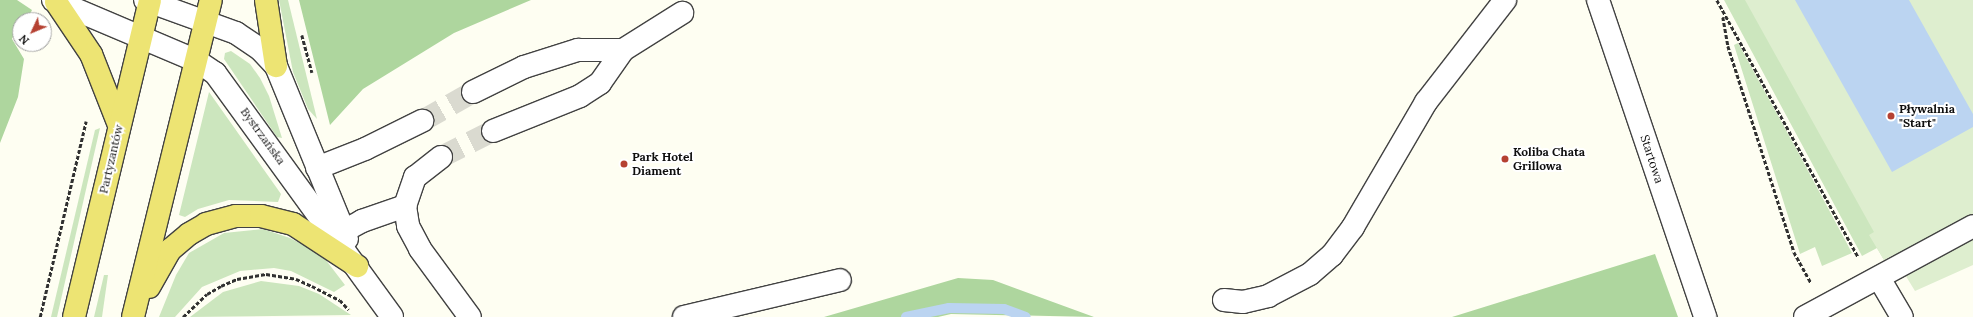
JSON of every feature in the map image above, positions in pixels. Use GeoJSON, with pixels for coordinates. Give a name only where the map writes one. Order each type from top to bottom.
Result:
{"type":"FeatureCollection","features":[{"type":"Feature","properties":{"kind":"main road","name":"Partyzantów"},"geometry":{"type":"LineString","coordinates":[[74,317],[141,38],[148,0]]}},
{"type":"Feature","properties":{"kind":"main road"},"geometry":{"type":"LineString","coordinates":[[134,317],[211,0]]}},
{"type":"Feature","properties":{"kind":"main road"},"geometry":{"type":"LineString","coordinates":[[266,0],[276,66]]}},
{"type":"Feature","properties":{"kind":"main road"},"geometry":{"type":"LineString","coordinates":[[54,1],[91,54],[119,125]]}},
{"type":"Feature","properties":{"kind":"main road"},"geometry":{"type":"LineString","coordinates":[[134,317],[158,269],[170,250],[189,234],[222,218],[261,216],[293,224],[357,266]]}},
{"type":"Feature","properties":{"kind":"street","name":"Bystrzańska"},"geometry":{"type":"LineString","coordinates":[[148,0],[206,21],[236,34],[260,49],[276,66],[357,266]]}},
{"type":"Feature","properties":{"kind":"street"},"geometry":{"type":"LineString","coordinates":[[1224,300],[1243,302],[1268,296],[1310,274],[1332,255],[1353,227],[1426,102],[1505,0]]}},
{"type":"Feature","properties":{"kind":"street","name":"Startowa"},"geometry":{"type":"LineString","coordinates":[[1598,0],[1705,317]]}},
{"type":"Feature","properties":{"kind":"street","name":"Bystrzańska"},"geometry":{"type":"LineString","coordinates":[[54,1],[196,61],[215,73],[233,94],[392,317]]}},
{"type":"Feature","properties":{"kind":"street"},"geometry":{"type":"LineString","coordinates":[[493,131],[580,96],[600,83],[623,50],[682,13]]}},
{"type":"Feature","properties":{"kind":"street"},"geometry":{"type":"LineString","coordinates":[[473,92],[524,67],[578,50],[623,50]]}},
{"type":"Feature","properties":{"kind":"street"},"geometry":{"type":"LineString","coordinates":[[317,168],[365,149],[422,121]]}},
{"type":"Feature","properties":{"kind":"street"},"geometry":{"type":"LineString","coordinates":[[441,157],[415,178],[405,206],[408,226],[420,249],[470,317]]}},
{"type":"Feature","properties":{"kind":"street"},"geometry":{"type":"LineString","coordinates":[[344,231],[362,221],[405,206]]}},
{"type":"Feature","properties":{"kind":"street"},"geometry":{"type":"LineString","coordinates":[[1805,317],[1973,226]]}},
{"type":"Feature","properties":{"kind":"street"},"geometry":{"type":"LineString","coordinates":[[684,317],[840,280]]}},
{"type":"Feature","properties":{"kind":"street"},"geometry":{"type":"LineString","coordinates":[[1875,280],[1902,317]]}},
{"type":"Feature","properties":{"kind":"path"},"geometry":{"type":"LineString","coordinates":[[1716,0],[1723,16],[1742,43],[1875,280]]}},
{"type":"Feature","properties":{"kind":"path"},"geometry":{"type":"LineString","coordinates":[[1723,16],[1728,46],[1794,252],[1824,307]]}},
{"type":"Feature","properties":{"kind":"path"},"geometry":{"type":"LineString","coordinates":[[40,317],[88,115]]}},
{"type":"Feature","properties":{"kind":"path"},"geometry":{"type":"LineString","coordinates":[[183,317],[202,298],[221,286],[237,279],[266,274],[296,279],[312,286],[340,300],[352,313]]}},
{"type":"Feature","properties":{"kind":"green space"},"geometry":{"type":"Polygon","coordinates":[[[0,0],[17,0],[32,10],[31,12],[12,12],[12,52],[20,52],[24,59],[18,97],[0,143],[0,0]]]}},
{"type":"Feature","properties":{"kind":"green space"},"geometry":{"type":"Polygon","coordinates":[[[279,0],[288,0],[317,119],[308,109],[293,72],[279,0]]]}},
{"type":"Feature","properties":{"kind":"green space"},"geometry":{"type":"Polygon","coordinates":[[[299,0],[531,0],[454,33],[363,89],[330,125],[299,0]]]}},
{"type":"Feature","properties":{"kind":"green space"},"geometry":{"type":"Polygon","coordinates":[[[1724,0],[1754,0],[1876,223],[1884,260],[1877,248],[1862,256],[1724,0]]]}},
{"type":"Feature","properties":{"kind":"green space","name":"Pływalnia \"Start\""},"geometry":{"type":"Polygon","coordinates":[[[1745,0],[1973,0],[1973,265],[1915,291],[1893,255],[1884,260],[1869,235],[1874,232],[1745,0]]]}},
{"type":"Feature","properties":{"kind":"green space"},"geometry":{"type":"Polygon","coordinates":[[[1738,43],[1852,253],[1822,266],[1815,247],[1800,254],[1734,45],[1738,43]]]}},
{"type":"Feature","properties":{"kind":"green space"},"geometry":{"type":"Polygon","coordinates":[[[231,51],[250,64],[260,78],[269,96],[282,138],[277,137],[224,59],[225,53],[231,51]]]}},
{"type":"Feature","properties":{"kind":"green space"},"geometry":{"type":"Polygon","coordinates":[[[209,92],[281,194],[278,202],[229,200],[198,209],[185,217],[179,215],[209,92]]]}},
{"type":"Feature","properties":{"kind":"green space"},"geometry":{"type":"Polygon","coordinates":[[[100,128],[57,317],[51,317],[95,130],[100,128]]]}},
{"type":"Feature","properties":{"kind":"green space"},"geometry":{"type":"Polygon","coordinates":[[[263,229],[290,238],[322,255],[345,285],[334,292],[291,271],[274,268],[240,271],[202,287],[175,317],[159,317],[176,275],[189,253],[224,233],[263,229]]]}},
{"type":"Feature","properties":{"kind":"green space"},"geometry":{"type":"Polygon","coordinates":[[[1655,254],[1678,317],[1452,317],[1655,254]]]}},
{"type":"Feature","properties":{"kind":"green space"},"geometry":{"type":"Polygon","coordinates":[[[104,275],[108,275],[102,317],[94,317],[104,275]]]}},
{"type":"Feature","properties":{"kind":"green space"},"geometry":{"type":"Polygon","coordinates":[[[958,278],[993,280],[1094,317],[951,314],[938,317],[824,317],[958,278]]]}},
{"type":"Feature","properties":{"kind":"green space"},"geometry":{"type":"Polygon","coordinates":[[[261,281],[299,286],[319,294],[351,315],[190,317],[223,292],[261,281]]]}},
{"type":"Feature","properties":{"kind":"water"},"geometry":{"type":"Polygon","coordinates":[[[1795,0],[1909,0],[1973,114],[1973,127],[1892,172],[1795,0]]]}},
{"type":"Feature","properties":{"kind":"waterway"},"geometry":{"type":"LineString","coordinates":[[906,317],[949,308],[1004,309],[1026,317]]}},
{"type":"Feature","properties":{"kind":"tunnel"},"geometry":{"type":"LineString","coordinates":[[422,121],[473,92]]}},
{"type":"Feature","properties":{"kind":"tunnel"},"geometry":{"type":"LineString","coordinates":[[441,157],[493,131]]}},
{"type":"Feature","properties":{"kind":"place","name":"Pływalnia \"Start\""},"geometry":{"type":"Point","coordinates":[1891,116]}},
{"type":"Feature","properties":{"kind":"place","name":"Koliba Chata Grillowa"},"geometry":{"type":"Point","coordinates":[1505,159]}},
{"type":"Feature","properties":{"kind":"place","name":"Park Hotel Diament"},"geometry":{"type":"Point","coordinates":[624,164]}}]}
